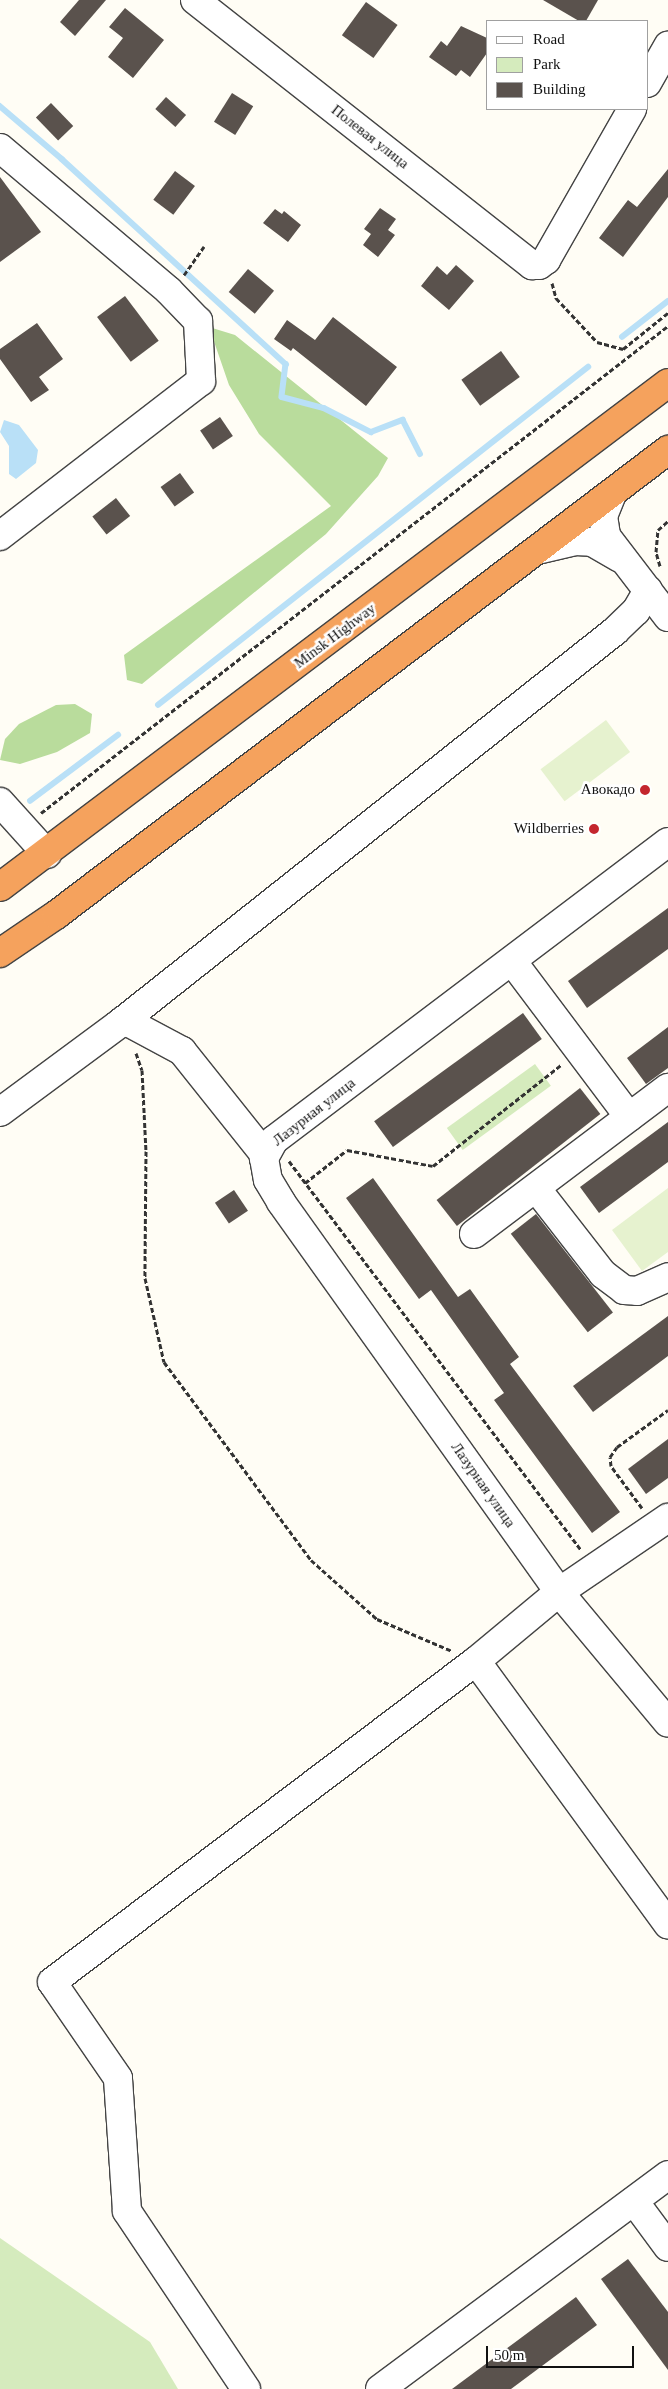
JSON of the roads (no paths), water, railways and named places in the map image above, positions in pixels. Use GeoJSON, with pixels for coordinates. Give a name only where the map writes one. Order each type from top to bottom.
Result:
{"type":"FeatureCollection","features":[{"type":"Feature","properties":{"kind":"highway","name":"Minsk Highway"},"geometry":{"type":"LineString","coordinates":[[0,887],[47,854],[668,383]]}},
{"type":"Feature","properties":{"kind":"highway"},"geometry":{"type":"LineString","coordinates":[[0,953],[56,915],[541,549],[668,450]]}},
{"type":"Feature","properties":{"kind":"street","name":"Полевая улица"},"geometry":{"type":"LineString","coordinates":[[196,0],[532,265],[539,265],[546,260],[631,110]]}},
{"type":"Feature","properties":{"kind":"street"},"geometry":{"type":"LineString","coordinates":[[648,81],[668,46]]}},
{"type":"Feature","properties":{"kind":"street"},"geometry":{"type":"LineString","coordinates":[[0,148],[168,291],[198,321],[201,381],[0,536]]}},
{"type":"Feature","properties":{"kind":"street"},"geometry":{"type":"LineString","coordinates":[[612,494],[603,521],[606,536],[620,558]]}},
{"type":"Feature","properties":{"kind":"street"},"geometry":{"type":"LineString","coordinates":[[541,549],[575,541],[592,542],[654,579],[668,618]]}},
{"type":"Feature","properties":{"kind":"street"},"geometry":{"type":"LineString","coordinates":[[0,1112],[124,1020],[615,631],[636,611],[654,579]]}},
{"type":"Feature","properties":{"kind":"street"},"geometry":{"type":"LineString","coordinates":[[0,802],[47,854]]}},
{"type":"Feature","properties":{"kind":"street","name":"Лазурная улица"},"geometry":{"type":"LineString","coordinates":[[668,842],[269,1148],[268,1180],[281,1202],[559,1592],[668,1723]]}},
{"type":"Feature","properties":{"kind":"street"},"geometry":{"type":"LineString","coordinates":[[512,961],[629,1117]]}},
{"type":"Feature","properties":{"kind":"street"},"geometry":{"type":"LineString","coordinates":[[124,1020],[182,1051],[269,1148]]}},
{"type":"Feature","properties":{"kind":"street"},"geometry":{"type":"LineString","coordinates":[[474,1234],[668,1088]]}},
{"type":"Feature","properties":{"kind":"street"},"geometry":{"type":"LineString","coordinates":[[536,1188],[603,1274],[624,1290],[637,1291],[668,1277]]}},
{"type":"Feature","properties":{"kind":"street"},"geometry":{"type":"LineString","coordinates":[[246,2389],[127,2211],[118,2078],[52,1982],[476,1662],[559,1592],[662,1522]]}},
{"type":"Feature","properties":{"kind":"street"},"geometry":{"type":"LineString","coordinates":[[476,1662],[668,1924]]}},
{"type":"Feature","properties":{"kind":"street"},"geometry":{"type":"LineString","coordinates":[[380,2389],[668,2175]]}},
{"type":"Feature","properties":{"kind":"street"},"geometry":{"type":"LineString","coordinates":[[634,2201],[668,2247]]}},
{"type":"Feature","properties":{"kind":"water"},"geometry":{"type":"Polygon","coordinates":[[[4,420],[19,425],[38,450],[36,463],[16,479],[9,474],[9,446],[0,432],[4,420]]]}},
{"type":"Feature","properties":{"kind":"waterway"},"geometry":{"type":"LineString","coordinates":[[0,106],[62,159],[286,364],[282,397],[324,408],[371,432],[403,420],[420,454]]}},
{"type":"Feature","properties":{"kind":"waterway"},"geometry":{"type":"LineString","coordinates":[[622,337],[668,301]]}},
{"type":"Feature","properties":{"kind":"waterway"},"geometry":{"type":"LineString","coordinates":[[158,705],[588,367]]}},
{"type":"Feature","properties":{"kind":"waterway"},"geometry":{"type":"LineString","coordinates":[[30,801],[118,735]]}},
{"type":"Feature","properties":{"kind":"place","name":"Авокадо"},"geometry":{"type":"Point","coordinates":[645,790]}},
{"type":"Feature","properties":{"kind":"place","name":"Wildberries"},"geometry":{"type":"Point","coordinates":[594,829]}}]}
